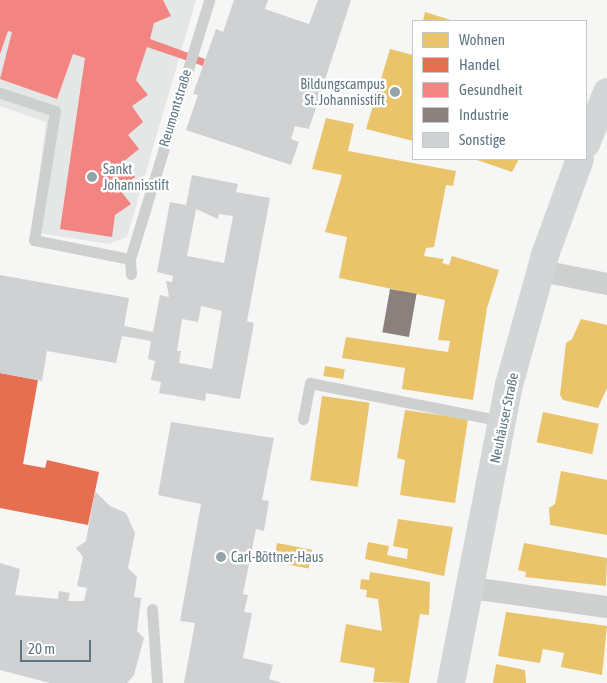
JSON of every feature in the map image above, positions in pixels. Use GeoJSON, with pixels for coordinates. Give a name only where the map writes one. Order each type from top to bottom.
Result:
{"type":"FeatureCollection","features":[{"type":"Feature","properties":{"kind":"main road"},"geometry":{"type":"LineString","coordinates":[[587,142],[607,92]]}},
{"type":"Feature","properties":{"kind":"main road","name":"Neuhäuser Straße"},"geometry":{"type":"LineString","coordinates":[[451,683],[502,421],[542,271],[580,160]]}},
{"type":"Feature","properties":{"kind":"street"},"geometry":{"type":"LineString","coordinates":[[542,271],[607,284]]}},
{"type":"Feature","properties":{"kind":"street"},"geometry":{"type":"LineString","coordinates":[[471,588],[607,607]]}},
{"type":"Feature","properties":{"kind":"lane","name":"Reumontstraße"},"geometry":{"type":"LineString","coordinates":[[131,274],[130,259],[209,0]]}},
{"type":"Feature","properties":{"kind":"lane"},"geometry":{"type":"LineString","coordinates":[[0,93],[55,111],[34,240],[130,259]]}},
{"type":"Feature","properties":{"kind":"lane"},"geometry":{"type":"LineString","coordinates":[[303,419],[310,383],[502,421]]}},
{"type":"Feature","properties":{"kind":"lane"},"geometry":{"type":"LineString","coordinates":[[152,609],[157,683]]}},
{"type":"Feature","properties":{"kind":"shaded area","name":"Sankt Johannisstift"},"geometry":{"type":"Polygon","coordinates":[[[0,0],[196,0],[127,237],[109,244],[32,232],[46,122],[0,106],[0,0]]]}},
{"type":"Feature","properties":{"kind":"building: Wohnen"},"geometry":{"type":"Polygon","coordinates":[[[425,12],[451,20],[423,20],[425,12]]]}},
{"type":"Feature","properties":{"kind":"building: Wohnen","name":"Bildungscampus St. Johannisstift"},"geometry":{"type":"Polygon","coordinates":[[[390,49],[412,55],[412,141],[366,129],[390,49]]]}},
{"type":"Feature","properties":{"kind":"building: Wohnen"},"geometry":{"type":"Polygon","coordinates":[[[326,118],[354,124],[348,151],[456,171],[453,186],[446,185],[434,247],[426,248],[424,256],[444,259],[442,263],[449,265],[452,256],[499,270],[487,308],[473,400],[402,389],[405,368],[342,358],[346,337],[448,352],[450,341],[438,340],[445,300],[339,278],[347,237],[325,232],[342,175],[312,169],[326,118]]]}},
{"type":"Feature","properties":{"kind":"building: Wohnen"},"geometry":{"type":"Polygon","coordinates":[[[477,160],[518,160],[512,172],[477,160]]]}},
{"type":"Feature","properties":{"kind":"building: Wohnen"},"geometry":{"type":"Polygon","coordinates":[[[581,319],[607,325],[607,388],[598,408],[563,400],[560,395],[566,343],[572,339],[581,319]]]}},
{"type":"Feature","properties":{"kind":"building: Wohnen"},"geometry":{"type":"Polygon","coordinates":[[[325,366],[345,369],[343,379],[323,376],[325,366]]]}},
{"type":"Feature","properties":{"kind":"building: Wohnen"},"geometry":{"type":"Polygon","coordinates":[[[322,396],[370,403],[358,487],[310,480],[322,396]]]}},
{"type":"Feature","properties":{"kind":"building: Wohnen"},"geometry":{"type":"Polygon","coordinates":[[[405,410],[468,419],[455,503],[400,495],[405,460],[397,458],[405,410]]]}},
{"type":"Feature","properties":{"kind":"building: Wohnen"},"geometry":{"type":"Polygon","coordinates":[[[543,412],[599,424],[592,454],[537,442],[543,412]]]}},
{"type":"Feature","properties":{"kind":"building: Wohnen"},"geometry":{"type":"Polygon","coordinates":[[[561,471],[607,480],[607,535],[550,525],[549,508],[555,504],[561,471]]]}},
{"type":"Feature","properties":{"kind":"building: Wohnen"},"geometry":{"type":"Polygon","coordinates":[[[398,519],[453,527],[444,576],[365,559],[368,542],[389,546],[387,555],[407,559],[408,549],[393,546],[398,519]]]}},
{"type":"Feature","properties":{"kind":"building: Wohnen"},"geometry":{"type":"Polygon","coordinates":[[[277,543],[312,550],[309,569],[273,562],[277,543]]]}},
{"type":"Feature","properties":{"kind":"building: Wohnen"},"geometry":{"type":"Polygon","coordinates":[[[524,543],[607,558],[606,586],[525,577],[526,572],[518,570],[524,543]]]}},
{"type":"Feature","properties":{"kind":"building: Wohnen"},"geometry":{"type":"Polygon","coordinates":[[[370,572],[430,582],[429,615],[420,614],[409,683],[373,682],[375,668],[340,662],[346,624],[382,631],[378,599],[366,597],[367,590],[360,589],[361,579],[369,580],[370,572]]]}},
{"type":"Feature","properties":{"kind":"building: Wohnen"},"geometry":{"type":"Polygon","coordinates":[[[506,612],[607,626],[602,675],[561,667],[564,653],[543,649],[540,663],[498,656],[506,612]]]}},
{"type":"Feature","properties":{"kind":"building: Wohnen"},"geometry":{"type":"Polygon","coordinates":[[[496,664],[525,670],[526,683],[493,683],[496,664]]]}},
{"type":"Feature","properties":{"kind":"building: Handel"},"geometry":{"type":"Polygon","coordinates":[[[0,373],[38,380],[23,464],[45,468],[47,460],[99,472],[88,525],[0,508],[0,373]]]}},
{"type":"Feature","properties":{"kind":"building: Gesundheit","name":"Sankt Johannisstift"},"geometry":{"type":"Polygon","coordinates":[[[0,0],[163,0],[171,16],[154,23],[150,39],[205,59],[203,66],[147,47],[136,80],[148,95],[132,106],[143,122],[128,135],[139,149],[123,162],[135,177],[119,189],[131,204],[115,215],[112,237],[60,229],[85,58],[73,54],[57,99],[0,79],[12,32],[8,31],[0,54],[0,0]]]}},
{"type":"Feature","properties":{"kind":"building: Industrie"},"geometry":{"type":"Polygon","coordinates":[[[390,289],[417,294],[409,337],[382,332],[390,289]]]}},
{"type":"Feature","properties":{"kind":"building: Sonstige"},"geometry":{"type":"Polygon","coordinates":[[[234,0],[268,0],[265,9],[309,24],[318,0],[351,0],[309,129],[295,126],[291,139],[299,142],[291,165],[186,130],[198,95],[193,94],[216,29],[223,32],[234,0]]]}},
{"type":"Feature","properties":{"kind":"building: Sonstige"},"geometry":{"type":"Polygon","coordinates":[[[192,175],[238,184],[236,192],[270,198],[247,321],[254,323],[240,399],[206,393],[205,401],[159,393],[161,382],[151,380],[155,361],[148,359],[151,341],[122,336],[116,363],[47,351],[42,381],[0,373],[0,275],[129,298],[124,326],[153,332],[160,295],[169,297],[166,281],[172,282],[173,276],[157,272],[170,202],[186,205],[192,175]],[[196,209],[187,256],[224,263],[233,216],[219,214],[218,219],[196,209]],[[201,306],[198,322],[182,319],[177,351],[181,351],[179,363],[212,369],[222,311],[201,306]]]}},
{"type":"Feature","properties":{"kind":"building: Sonstige","name":"Carl-Böttner-Haus"},"geometry":{"type":"Polygon","coordinates":[[[171,422],[274,438],[262,500],[269,501],[264,531],[256,529],[243,594],[248,595],[244,612],[252,613],[243,658],[273,665],[269,679],[282,683],[184,683],[195,623],[180,621],[201,504],[158,495],[171,422]]]}},
{"type":"Feature","properties":{"kind":"building: Sonstige"},"geometry":{"type":"Polygon","coordinates":[[[95,491],[110,506],[126,513],[135,533],[128,568],[137,577],[134,597],[141,598],[137,631],[144,638],[134,675],[127,683],[50,683],[0,670],[0,563],[20,569],[15,595],[58,599],[59,591],[70,593],[68,601],[84,601],[87,588],[77,586],[83,557],[76,548],[86,541],[95,491]]]}},
{"type":"Feature","properties":{"kind":"place","name":"Bildungscampus St. Johannisstift"},"geometry":{"type":"Point","coordinates":[395,92]}},
{"type":"Feature","properties":{"kind":"place","name":"Sankt Johannisstift"},"geometry":{"type":"Point","coordinates":[92,177]}},
{"type":"Feature","properties":{"kind":"place","name":"Carl-Böttner-Haus"},"geometry":{"type":"Point","coordinates":[221,557]}}]}
